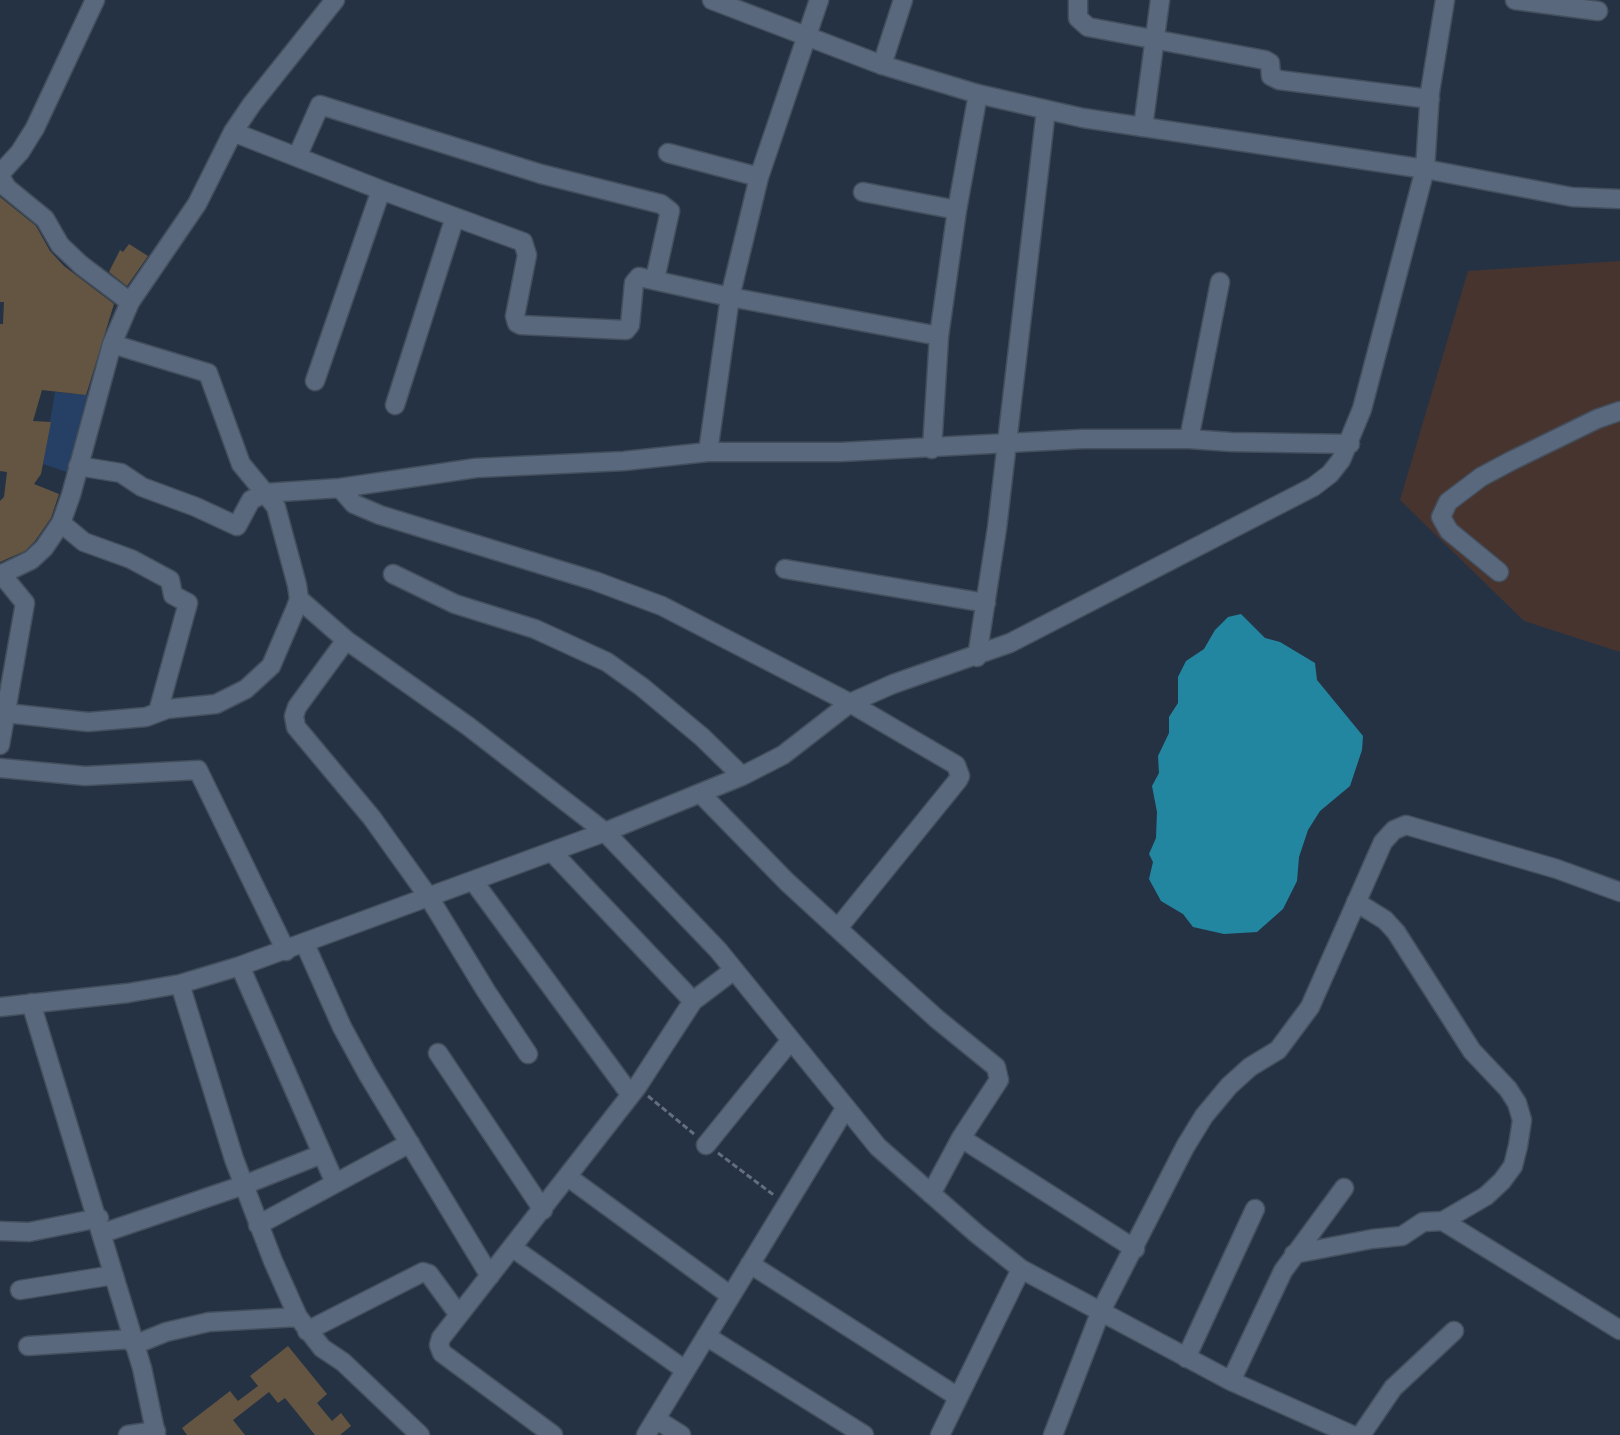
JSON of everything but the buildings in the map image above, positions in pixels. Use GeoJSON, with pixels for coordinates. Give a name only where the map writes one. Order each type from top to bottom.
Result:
{"type":"FeatureCollection","features":[{"type":"Feature","properties":{"kind":"street"},"geometry":{"type":"LineString","coordinates":[[95,0],[35,128],[20,152],[0,175],[7,188],[45,219],[60,245],[81,265],[130,302]]}},
{"type":"Feature","properties":{"kind":"street"},"geometry":{"type":"LineString","coordinates":[[0,745],[25,603],[1,575],[31,560],[44,548],[61,523],[71,495],[112,344],[130,302],[197,204],[233,132],[270,80],[335,0]]}},
{"type":"Feature","properties":{"kind":"street"},"geometry":{"type":"LineString","coordinates":[[712,0],[882,65],[978,94],[1046,110],[1143,127],[1425,169],[1572,197],[1620,199]]}},
{"type":"Feature","properties":{"kind":"street"},"geometry":{"type":"LineString","coordinates":[[708,452],[730,297],[759,177],[819,0]]}},
{"type":"Feature","properties":{"kind":"street"},"geometry":{"type":"LineString","coordinates":[[882,65],[903,0]]}},
{"type":"Feature","properties":{"kind":"street"},"geometry":{"type":"LineString","coordinates":[[1078,0],[1078,18],[1088,27],[1152,41],[1265,60],[1270,63],[1271,76],[1279,80],[1430,99]]}},
{"type":"Feature","properties":{"kind":"street"},"geometry":{"type":"LineString","coordinates":[[1143,127],[1152,41],[1160,0]]}},
{"type":"Feature","properties":{"kind":"street"},"geometry":{"type":"LineString","coordinates":[[0,1007],[128,993],[180,984],[286,951],[606,832],[742,776],[783,755],[850,703],[893,684],[977,657],[1054,622],[1313,487],[1330,474],[1350,444],[1362,409],[1425,169],[1430,99],[1445,0]]}},
{"type":"Feature","properties":{"kind":"street"},"geometry":{"type":"LineString","coordinates":[[1515,0],[1598,11]]}},
{"type":"Feature","properties":{"kind":"street"},"geometry":{"type":"LineString","coordinates":[[932,449],[939,336],[957,210],[978,94]]}},
{"type":"Feature","properties":{"kind":"street"},"geometry":{"type":"LineString","coordinates":[[297,157],[320,105],[531,171],[661,204],[670,212],[655,279]]}},
{"type":"Feature","properties":{"kind":"street"},"geometry":{"type":"LineString","coordinates":[[977,657],[1007,442],[1046,110]]}},
{"type":"Feature","properties":{"kind":"street"},"geometry":{"type":"LineString","coordinates":[[233,132],[523,242],[527,255],[515,316],[521,325],[623,332],[630,325],[636,279],[639,277],[730,297],[939,336]]}},
{"type":"Feature","properties":{"kind":"street"},"geometry":{"type":"LineString","coordinates":[[668,153],[759,177]]}},
{"type":"Feature","properties":{"kind":"street"},"geometry":{"type":"LineString","coordinates":[[315,381],[381,190]]}},
{"type":"Feature","properties":{"kind":"street"},"geometry":{"type":"LineString","coordinates":[[863,192],[957,210]]}},
{"type":"Feature","properties":{"kind":"street"},"geometry":{"type":"LineString","coordinates":[[395,405],[455,217]]}},
{"type":"Feature","properties":{"kind":"street"},"geometry":{"type":"LineString","coordinates":[[1189,439],[1220,282]]}},
{"type":"Feature","properties":{"kind":"street"},"geometry":{"type":"LineString","coordinates":[[6,713],[88,722],[125,720],[158,712],[216,704],[246,689],[271,666],[292,619],[298,599],[276,507],[241,464],[208,373],[112,344]]}},
{"type":"Feature","properties":{"kind":"street"},"geometry":{"type":"LineString","coordinates":[[1499,572],[1449,531],[1441,517],[1448,501],[1481,477],[1511,461],[1597,419],[1620,411]]}},
{"type":"Feature","properties":{"kind":"street"},"geometry":{"type":"LineString","coordinates":[[78,466],[121,473],[142,488],[196,507],[237,526],[251,500],[265,493],[340,488],[476,468],[624,460],[708,452],[932,449],[1007,442],[1189,439],[1350,444]]}},
{"type":"Feature","properties":{"kind":"street"},"geometry":{"type":"LineString","coordinates":[[340,488],[354,504],[380,515],[595,581],[662,606],[850,703],[956,765],[960,776],[838,928]]}},
{"type":"Feature","properties":{"kind":"street"},"geometry":{"type":"LineString","coordinates":[[61,523],[84,542],[131,559],[170,580],[173,595],[188,603],[184,627],[158,712]]}},
{"type":"Feature","properties":{"kind":"street"},"geometry":{"type":"LineString","coordinates":[[785,569],[986,603]]}},
{"type":"Feature","properties":{"kind":"street"},"geometry":{"type":"LineString","coordinates":[[393,574],[455,604],[536,629],[607,662],[642,687],[702,737],[742,776]]}},
{"type":"Feature","properties":{"kind":"street"},"geometry":{"type":"LineString","coordinates":[[298,599],[346,640],[487,740],[606,832],[734,970],[878,1147],[930,1194],[1021,1269],[1231,1381],[1352,1435]]}},
{"type":"Feature","properties":{"kind":"street"},"geometry":{"type":"LineString","coordinates":[[346,640],[297,706],[294,716],[296,727],[372,818],[430,899],[486,992],[528,1054]]}},
{"type":"Feature","properties":{"kind":"street"},"geometry":{"type":"LineString","coordinates":[[0,768],[86,776],[198,770],[286,951]]}},
{"type":"Feature","properties":{"kind":"street"},"geometry":{"type":"LineString","coordinates":[[701,794],[787,882],[937,1019],[996,1067],[999,1080],[961,1138],[930,1194]]}},
{"type":"Feature","properties":{"kind":"street"},"geometry":{"type":"LineString","coordinates":[[1053,1435],[1100,1313],[1135,1249],[1185,1147],[1204,1116],[1229,1086],[1250,1067],[1278,1050],[1310,1007],[1383,843],[1394,830],[1406,825],[1557,869],[1620,892]]}},
{"type":"Feature","properties":{"kind":"street"},"geometry":{"type":"LineString","coordinates":[[552,852],[693,1001]]}},
{"type":"Feature","properties":{"kind":"street"},"geometry":{"type":"LineString","coordinates":[[474,882],[630,1095]]}},
{"type":"Feature","properties":{"kind":"street"},"geometry":{"type":"LineString","coordinates":[[1294,1254],[1372,1239],[1402,1236],[1423,1222],[1443,1221],[1486,1196],[1502,1181],[1513,1166],[1522,1120],[1517,1103],[1508,1089],[1472,1051],[1396,932],[1385,920],[1356,902]]}},
{"type":"Feature","properties":{"kind":"street"},"geometry":{"type":"LineString","coordinates":[[305,944],[342,1027],[490,1276]]}},
{"type":"Feature","properties":{"kind":"street"},"geometry":{"type":"LineString","coordinates":[[240,966],[335,1184]]}},
{"type":"Feature","properties":{"kind":"street"},"geometry":{"type":"LineString","coordinates":[[552,1435],[442,1353],[439,1345],[441,1338],[568,1178],[630,1095],[693,1001],[734,970]]}},
{"type":"Feature","properties":{"kind":"street"},"geometry":{"type":"LineString","coordinates":[[180,984],[210,1088],[243,1185],[258,1225],[302,1324],[322,1348],[343,1362],[420,1435]]}},
{"type":"Feature","properties":{"kind":"street"},"geometry":{"type":"LineString","coordinates":[[32,1003],[101,1226],[134,1342],[156,1433],[129,1435]]}},
{"type":"Feature","properties":{"kind":"street"},"geometry":{"type":"LineString","coordinates":[[706,1145],[791,1040]]}},
{"type":"Feature","properties":{"kind":"street"},"geometry":{"type":"LineString","coordinates":[[438,1053],[543,1210]]}},
{"type":"Feature","properties":{"kind":"street"},"geometry":{"type":"LineString","coordinates":[[646,1435],[845,1108]]}},
{"type":"Feature","properties":{"kind":"street"},"geometry":{"type":"LineString","coordinates":[[961,1138],[1135,1249]]}},
{"type":"Feature","properties":{"kind":"street"},"geometry":{"type":"LineString","coordinates":[[258,1225],[410,1143]]}},
{"type":"Feature","properties":{"kind":"street"},"geometry":{"type":"LineString","coordinates":[[0,1231],[29,1232],[101,1226],[243,1185],[322,1154]]}},
{"type":"Feature","properties":{"kind":"street"},"geometry":{"type":"LineString","coordinates":[[568,1178],[731,1296]]}},
{"type":"Feature","properties":{"kind":"street"},"geometry":{"type":"LineString","coordinates":[[1231,1381],[1264,1308],[1294,1254],[1344,1188]]}},
{"type":"Feature","properties":{"kind":"street"},"geometry":{"type":"LineString","coordinates":[[1186,1358],[1256,1209]]}},
{"type":"Feature","properties":{"kind":"street"},"geometry":{"type":"LineString","coordinates":[[1443,1221],[1620,1330]]}},
{"type":"Feature","properties":{"kind":"street"},"geometry":{"type":"LineString","coordinates":[[513,1248],[685,1370]]}},
{"type":"Feature","properties":{"kind":"street"},"geometry":{"type":"LineString","coordinates":[[750,1264],[958,1397]]}},
{"type":"Feature","properties":{"kind":"street"},"geometry":{"type":"LineString","coordinates":[[940,1435],[1021,1269]]}},
{"type":"Feature","properties":{"kind":"street"},"geometry":{"type":"LineString","coordinates":[[28,1346],[134,1342],[209,1322],[302,1324],[423,1272],[429,1274],[459,1315]]}},
{"type":"Feature","properties":{"kind":"street"},"geometry":{"type":"LineString","coordinates":[[21,1290],[114,1275]]}},
{"type":"Feature","properties":{"kind":"street"},"geometry":{"type":"LineString","coordinates":[[1361,1435],[1394,1388],[1454,1331]]}},
{"type":"Feature","properties":{"kind":"street"},"geometry":{"type":"LineString","coordinates":[[706,1336],[864,1435]]}},
{"type":"Feature","properties":{"kind":"street"},"geometry":{"type":"LineString","coordinates":[[657,1420],[681,1435]]}},
{"type":"Feature","properties":{"kind":"shaded area"},"geometry":{"type":"Polygon","coordinates":[[[1620,261],[1620,652],[1524,621],[1400,500],[1468,271],[1620,261]]]}},
{"type":"Feature","properties":{"kind":"shaded area"},"geometry":{"type":"Polygon","coordinates":[[[55,392],[87,395],[67,472],[43,464],[55,392]]]}},
{"type":"Feature","properties":{"kind":"shaded area"},"geometry":{"type":"Polygon","coordinates":[[[1241,614],[1265,638],[1280,642],[1315,663],[1317,680],[1363,736],[1362,750],[1350,786],[1320,811],[1308,830],[1299,857],[1297,881],[1283,909],[1257,932],[1224,934],[1193,927],[1183,914],[1161,901],[1149,879],[1153,862],[1149,854],[1156,838],[1157,812],[1152,786],[1159,773],[1158,756],[1169,733],[1169,717],[1178,703],[1178,677],[1186,661],[1204,649],[1215,630],[1228,617],[1241,614]]]}}]}
